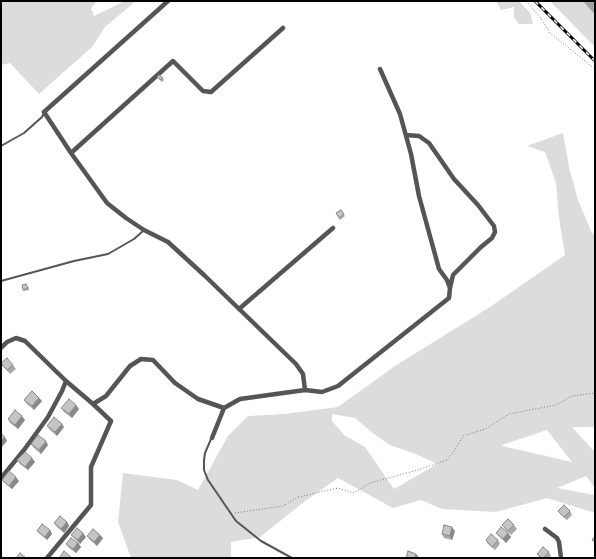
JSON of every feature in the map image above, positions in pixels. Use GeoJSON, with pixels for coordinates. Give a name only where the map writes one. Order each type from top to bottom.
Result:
{"type":"FeatureCollection","features":[{"type":"Feature","properties":{"kind":"street"},"geometry":{"type":"LineString","coordinates":[[168,1],[44,112],[107,203],[144,230],[168,242],[204,275],[296,364],[303,374],[305,390]]}},
{"type":"Feature","properties":{"kind":"street"},"geometry":{"type":"LineString","coordinates":[[71,153],[173,61],[202,91],[211,92],[283,28]]}},
{"type":"Feature","properties":{"kind":"street"},"geometry":{"type":"LineString","coordinates":[[380,69],[400,114],[411,154],[419,196],[439,269],[447,280],[450,288]]}},
{"type":"Feature","properties":{"kind":"street"},"geometry":{"type":"LineString","coordinates":[[212,438],[224,408],[240,399],[305,390],[322,392],[338,386],[449,298],[453,275],[492,238],[495,232],[494,226],[478,205],[454,179],[429,143],[419,136],[406,135]]}},
{"type":"Feature","properties":{"kind":"street"},"geometry":{"type":"LineString","coordinates":[[239,309],[333,228]]}},
{"type":"Feature","properties":{"kind":"street"},"geometry":{"type":"LineString","coordinates":[[1,348],[7,342],[16,338],[24,341],[111,421],[91,467],[91,505],[46,558]]}},
{"type":"Feature","properties":{"kind":"street"},"geometry":{"type":"LineString","coordinates":[[93,404],[106,396],[130,366],[141,359],[153,360],[174,384],[198,399],[224,408]]}},
{"type":"Feature","properties":{"kind":"street"},"geometry":{"type":"LineString","coordinates":[[1,478],[48,417],[66,381]]}},
{"type":"Feature","properties":{"kind":"street"},"geometry":{"type":"LineString","coordinates":[[545,529],[557,538],[561,558]]}},
{"type":"Feature","properties":{"kind":"lane"},"geometry":{"type":"LineString","coordinates":[[1,146],[24,133],[42,117],[44,112]]}},
{"type":"Feature","properties":{"kind":"lane"},"geometry":{"type":"LineString","coordinates":[[1,281],[74,261],[108,254],[134,239],[144,230]]}},
{"type":"Feature","properties":{"kind":"lane"},"geometry":{"type":"LineString","coordinates":[[212,438],[205,452],[204,470],[208,480],[230,514],[236,521],[262,541],[292,558]]}},
{"type":"Feature","properties":{"kind":"path"},"geometry":{"type":"LineString","coordinates":[[526,1],[540,17],[550,33],[595,69]]}},
{"type":"Feature","properties":{"kind":"path"},"geometry":{"type":"LineString","coordinates":[[230,514],[283,506],[298,497],[338,488],[354,493],[370,483],[418,470],[446,460],[453,453],[463,436],[485,429],[509,414],[556,405],[572,396],[595,393]]}},
{"type":"Feature","properties":{"kind":"shaded area"},"geometry":{"type":"Polygon","coordinates":[[[1,1],[97,1],[91,8],[94,16],[125,1],[136,1],[105,27],[92,47],[39,94],[10,63],[1,65],[1,1]]]}},
{"type":"Feature","properties":{"kind":"shaded area"},"geometry":{"type":"Polygon","coordinates":[[[496,1],[519,1],[530,13],[533,24],[519,24],[514,17],[514,7],[501,10],[496,1]]]}},
{"type":"Feature","properties":{"kind":"shaded area"},"geometry":{"type":"Polygon","coordinates":[[[550,1],[583,1],[595,15],[595,47],[550,1]]]}},
{"type":"Feature","properties":{"kind":"shaded area"},"geometry":{"type":"Polygon","coordinates":[[[583,1],[595,1],[595,15],[583,1]]]}},
{"type":"Feature","properties":{"kind":"shaded area"},"geometry":{"type":"Polygon","coordinates":[[[563,133],[569,167],[578,200],[591,231],[595,236],[595,427],[572,427],[593,450],[595,450],[595,488],[586,476],[557,488],[595,495],[595,513],[547,498],[496,512],[442,509],[421,500],[393,508],[338,478],[304,502],[260,537],[231,542],[231,558],[131,558],[118,522],[123,473],[177,480],[198,490],[228,436],[248,416],[284,414],[338,407],[395,366],[490,307],[565,255],[559,218],[556,183],[545,152],[527,146],[563,133]],[[332,414],[332,421],[344,435],[365,447],[394,489],[437,464],[416,454],[390,445],[355,418],[332,414]],[[547,430],[502,445],[502,446],[572,462],[547,430]]]}},
{"type":"Feature","properties":{"kind":"building"},"geometry":{"type":"Polygon","coordinates":[[[159,75],[163,78],[161,80],[157,77],[159,75]]]}},
{"type":"Feature","properties":{"kind":"building"},"geometry":{"type":"Polygon","coordinates":[[[341,210],[344,214],[339,218],[336,213],[341,210]]]}},
{"type":"Feature","properties":{"kind":"building"},"geometry":{"type":"Polygon","coordinates":[[[26,284],[28,288],[23,290],[22,285],[26,284]]]}},
{"type":"Feature","properties":{"kind":"building"},"geometry":{"type":"Polygon","coordinates":[[[7,358],[13,365],[7,370],[1,363],[7,358]]]}},
{"type":"Feature","properties":{"kind":"building"},"geometry":{"type":"Polygon","coordinates":[[[32,391],[39,398],[32,406],[24,400],[32,391]]]}},
{"type":"Feature","properties":{"kind":"building"},"geometry":{"type":"Polygon","coordinates":[[[69,399],[76,405],[69,414],[61,408],[69,399]]]}},
{"type":"Feature","properties":{"kind":"building"},"geometry":{"type":"Polygon","coordinates":[[[15,410],[22,416],[15,425],[8,419],[15,410]]]}},
{"type":"Feature","properties":{"kind":"building"},"geometry":{"type":"Polygon","coordinates":[[[54,417],[62,424],[55,432],[47,426],[54,417]]]}},
{"type":"Feature","properties":{"kind":"building"},"geometry":{"type":"Polygon","coordinates":[[[1,434],[5,437],[1,441],[1,434]]]}},
{"type":"Feature","properties":{"kind":"building"},"geometry":{"type":"Polygon","coordinates":[[[38,435],[46,441],[39,450],[31,444],[38,435]]]}},
{"type":"Feature","properties":{"kind":"building"},"geometry":{"type":"Polygon","coordinates":[[[25,452],[32,458],[25,467],[17,460],[25,452]]]}},
{"type":"Feature","properties":{"kind":"building"},"geometry":{"type":"Polygon","coordinates":[[[9,471],[16,477],[9,486],[2,480],[9,471]]]}},
{"type":"Feature","properties":{"kind":"building"},"geometry":{"type":"Polygon","coordinates":[[[564,505],[570,511],[564,517],[558,511],[564,505]]]}},
{"type":"Feature","properties":{"kind":"building"},"geometry":{"type":"Polygon","coordinates":[[[60,516],[67,522],[61,529],[54,523],[60,516]]]}},
{"type":"Feature","properties":{"kind":"building"},"geometry":{"type":"Polygon","coordinates":[[[508,519],[514,525],[508,531],[502,525],[508,519]]]}},
{"type":"Feature","properties":{"kind":"building"},"geometry":{"type":"Polygon","coordinates":[[[42,524],[50,530],[45,537],[37,531],[42,524]]]}},
{"type":"Feature","properties":{"kind":"building"},"geometry":{"type":"Polygon","coordinates":[[[444,525],[452,527],[450,536],[442,534],[444,525]]]}},
{"type":"Feature","properties":{"kind":"building"},"geometry":{"type":"Polygon","coordinates":[[[501,527],[508,533],[503,539],[496,533],[501,527]]]}},
{"type":"Feature","properties":{"kind":"building"},"geometry":{"type":"Polygon","coordinates":[[[77,528],[83,533],[78,540],[71,535],[77,528]]]}},
{"type":"Feature","properties":{"kind":"building"},"geometry":{"type":"Polygon","coordinates":[[[93,529],[100,535],[94,542],[87,536],[93,529]]]}},
{"type":"Feature","properties":{"kind":"building"},"geometry":{"type":"Polygon","coordinates":[[[491,534],[498,540],[492,547],[486,540],[491,534]]]}},
{"type":"Feature","properties":{"kind":"building"},"geometry":{"type":"Polygon","coordinates":[[[71,538],[78,543],[73,549],[66,544],[71,538]]]}},
{"type":"Feature","properties":{"kind":"building"},"geometry":{"type":"Polygon","coordinates":[[[543,547],[549,552],[542,558],[537,554],[543,547]]]}},
{"type":"Feature","properties":{"kind":"building"},"geometry":{"type":"Polygon","coordinates":[[[64,551],[71,557],[70,558],[59,558],[64,551]]]}},
{"type":"Feature","properties":{"kind":"building"},"geometry":{"type":"Polygon","coordinates":[[[408,551],[416,554],[415,558],[406,558],[408,551]]]}},
{"type":"Feature","properties":{"kind":"building"},"geometry":{"type":"Polygon","coordinates":[[[20,553],[26,558],[16,558],[20,553]]]}},
{"type":"Feature","properties":{"kind":"railway"},"geometry":{"type":"LineString","coordinates":[[535,1],[595,61]]}}]}
